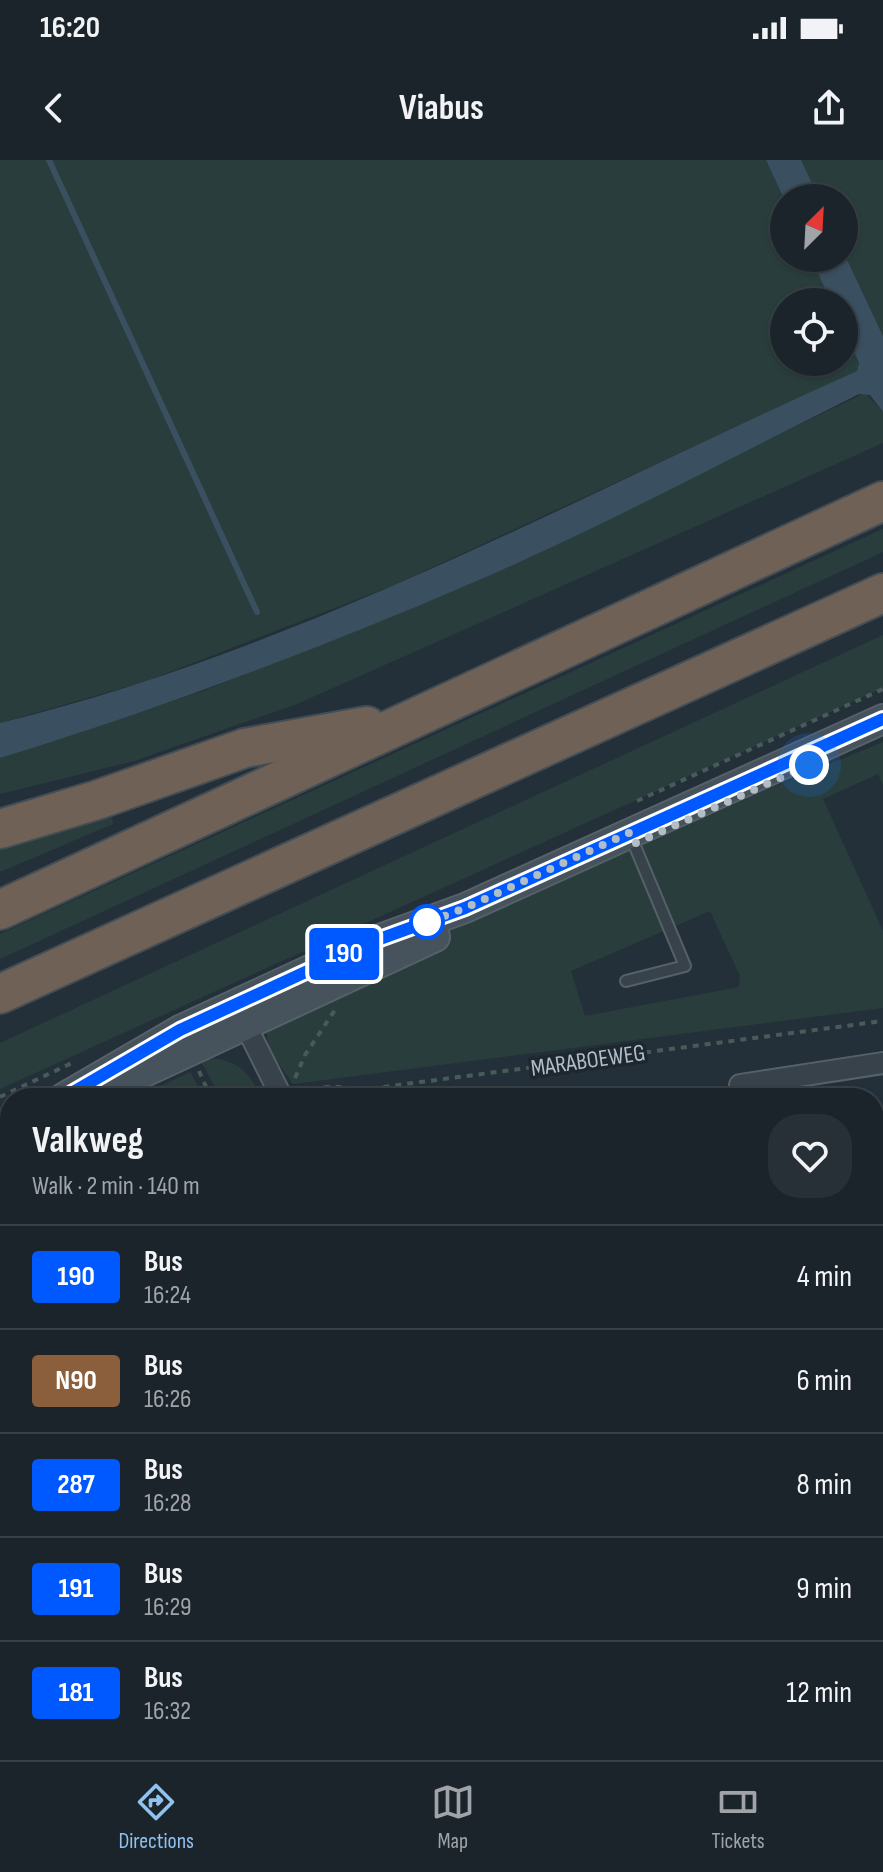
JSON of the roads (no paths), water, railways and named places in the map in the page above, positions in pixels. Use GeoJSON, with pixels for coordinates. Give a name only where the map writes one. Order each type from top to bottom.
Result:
{"type":"FeatureCollection","features":[{"type":"Feature","properties":{"kind":"highway"},"geometry":{"type":"LineString","coordinates":[[0,910],[883,501]]}},
{"type":"Feature","properties":{"kind":"highway"},"geometry":{"type":"LineString","coordinates":[[7,992],[883,593]]}},
{"type":"Feature","properties":{"kind":"highway"},"geometry":{"type":"LineString","coordinates":[[0,829],[97,800],[245,748],[417,718]]}},
{"type":"Feature","properties":{"kind":"highway"},"geometry":{"type":"LineString","coordinates":[[0,813],[97,800]]}},
{"type":"Feature","properties":{"kind":"street"},"geometry":{"type":"LineString","coordinates":[[108,1088],[241,1015],[632,838],[883,719]]}},
{"type":"Feature","properties":{"kind":"street"},"geometry":{"type":"LineString","coordinates":[[632,838],[883,732]]}},
{"type":"Feature","properties":{"kind":"street"},"geometry":{"type":"LineString","coordinates":[[241,1015],[286,1088]]}},
{"type":"Feature","properties":{"kind":"street"},"geometry":{"type":"LineString","coordinates":[[80,1088],[180,1030],[241,1015]]}},
{"type":"Feature","properties":{"kind":"street"},"geometry":{"type":"LineString","coordinates":[[740,1085],[883,1063]]}},
{"type":"Feature","properties":{"kind":"lane"},"geometry":{"type":"LineString","coordinates":[[626,981],[685,966],[632,838]]}},
{"type":"Feature","properties":{"kind":"water"},"geometry":{"type":"Polygon","coordinates":[[[766,160],[801,160],[812,184],[777,184],[766,160]]]}},
{"type":"Feature","properties":{"kind":"water"},"geometry":{"type":"Polygon","coordinates":[[[817,272],[853,272],[883,336],[883,412],[870,395],[859,394],[619,515],[472,583],[239,677],[0,758],[0,723],[111,692],[221,655],[329,613],[436,567],[846,376],[858,376],[858,288],[825,288],[817,272]]]}},
{"type":"Feature","properties":{"kind":"waterway"},"geometry":{"type":"LineString","coordinates":[[49,160],[257,612]]}}]}
